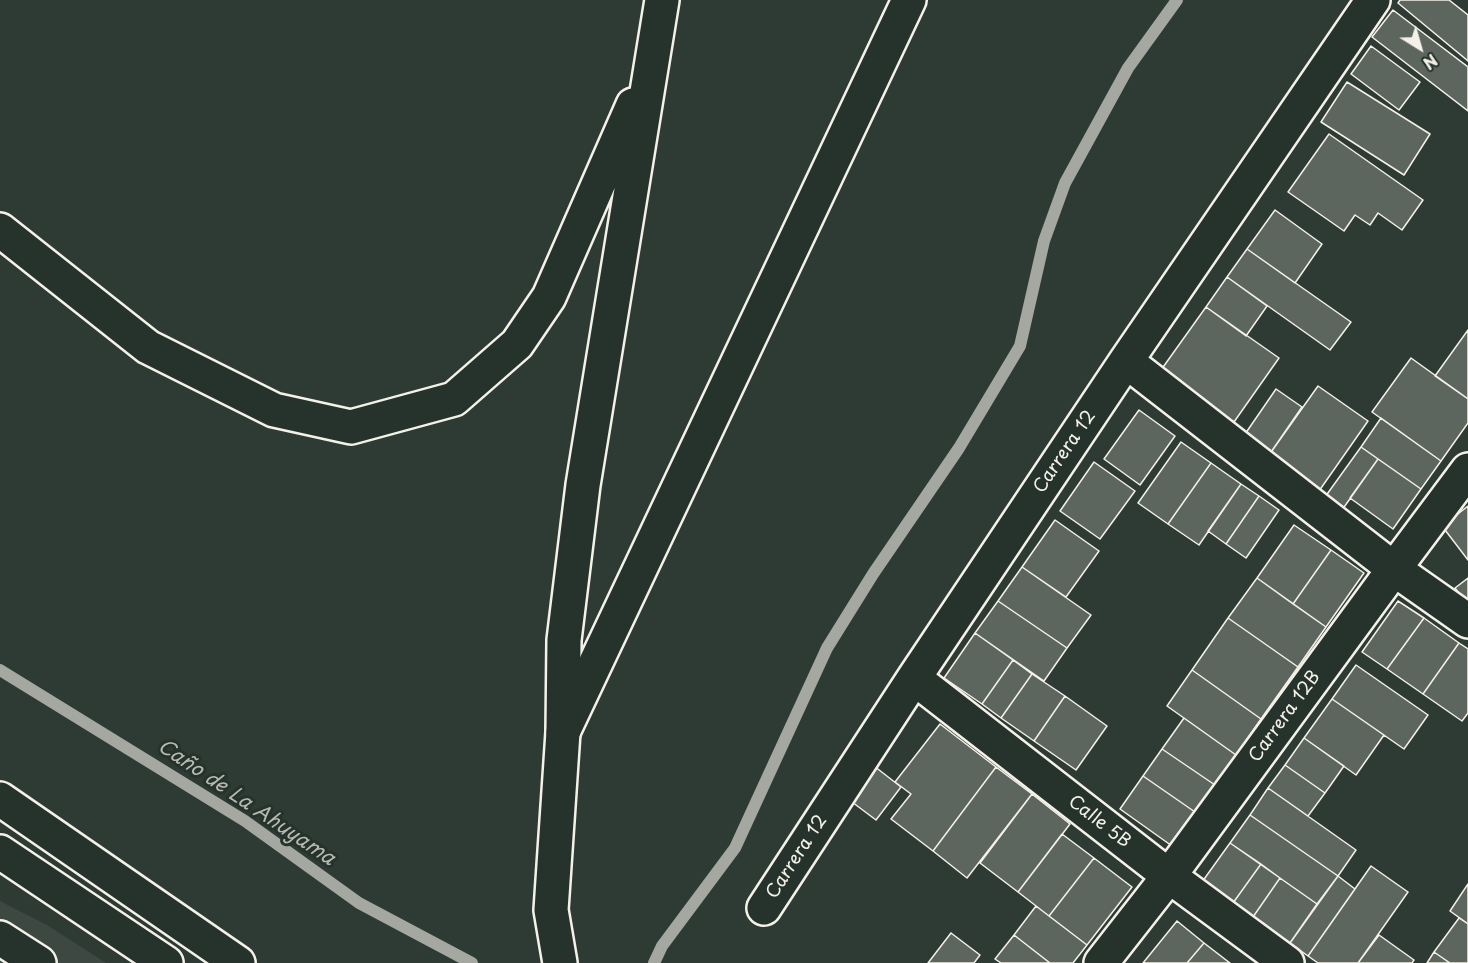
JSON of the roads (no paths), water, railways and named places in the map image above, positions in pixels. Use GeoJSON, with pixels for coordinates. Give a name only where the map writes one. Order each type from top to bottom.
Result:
{"type":"FeatureCollection","features":[{"type":"Feature","properties":{"kind":"main road"},"geometry":{"type":"LineString","coordinates":[[560,963],[551,910],[563,732],[564,640],[582,496],[662,0]]}},
{"type":"Feature","properties":{"kind":"main road"},"geometry":{"type":"LineString","coordinates":[[563,732],[909,0]]}},
{"type":"Feature","properties":{"kind":"main road","name":"Carrera 12"},"geometry":{"type":"LineString","coordinates":[[764,908],[914,678],[1126,361],[1373,0]]}},
{"type":"Feature","properties":{"kind":"main road"},"geometry":{"type":"LineString","coordinates":[[0,230],[148,347],[274,410],[351,427],[454,399],[517,344],[549,297],[652,61]]}},
{"type":"Feature","properties":{"kind":"main road"},"geometry":{"type":"LineString","coordinates":[[1126,361],[1394,569],[1468,621]]}},
{"type":"Feature","properties":{"kind":"main road","name":"Carrera 12B"},"geometry":{"type":"LineString","coordinates":[[1101,963],[1169,876],[1468,470]]}},
{"type":"Feature","properties":{"kind":"main road","name":"Calle 5B"},"geometry":{"type":"LineString","coordinates":[[914,678],[1169,876],[1287,963]]}},
{"type":"Feature","properties":{"kind":"main road"},"geometry":{"type":"LineString","coordinates":[[0,800],[238,963]]}},
{"type":"Feature","properties":{"kind":"main road"},"geometry":{"type":"LineString","coordinates":[[0,852],[166,963]]}},
{"type":"Feature","properties":{"kind":"main road"},"geometry":{"type":"LineString","coordinates":[[0,938],[39,963]]}},
{"type":"Feature","properties":{"kind":"waterway"},"geometry":{"type":"LineString","coordinates":[[654,963],[662,946],[735,848],[827,648],[873,574],[959,448],[1020,346],[1044,241],[1065,183],[1128,68],[1177,0]]}},
{"type":"Feature","properties":{"kind":"waterway","name":"Caño de La Ahuyama"},"geometry":{"type":"LineString","coordinates":[[0,670],[245,821],[359,903],[472,963]]}}]}
